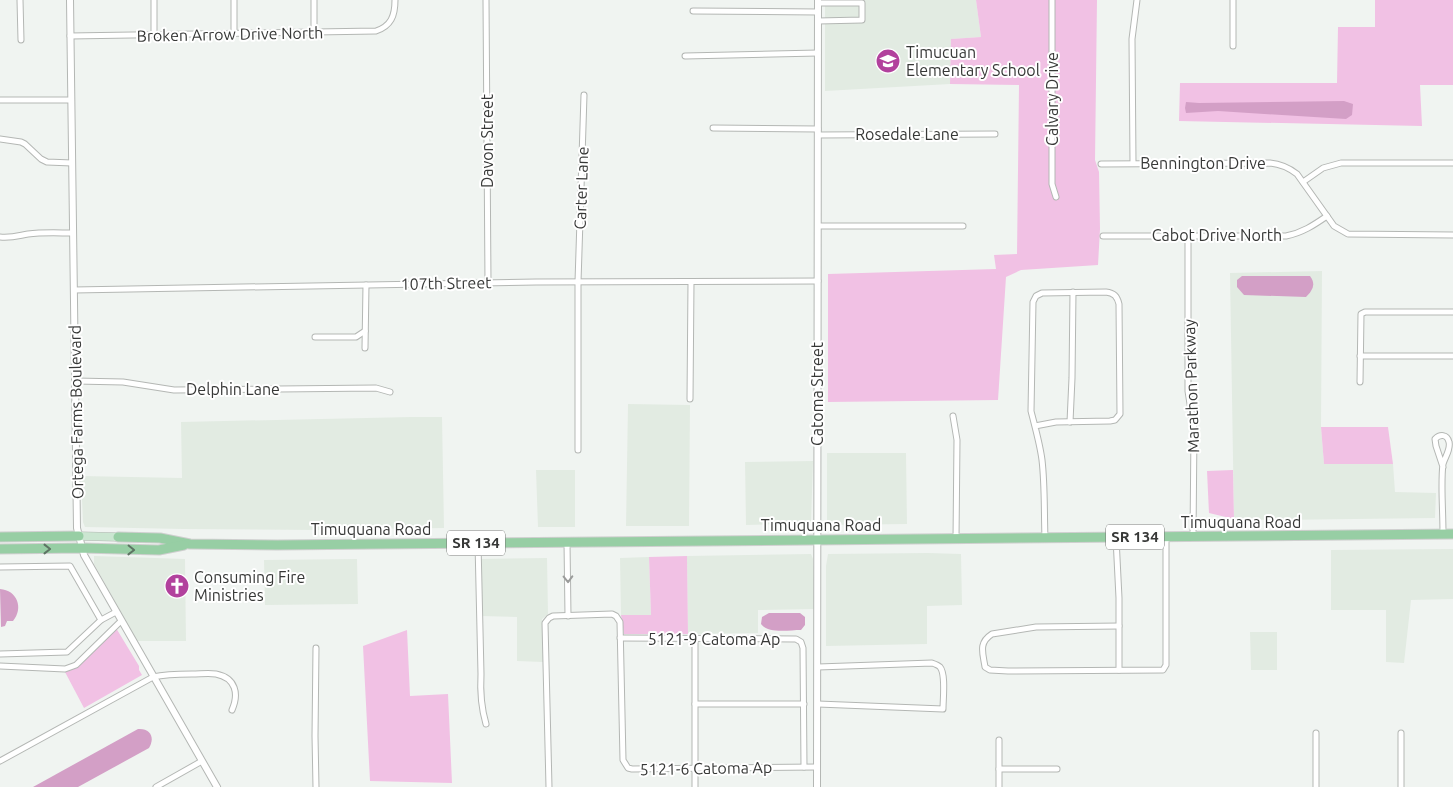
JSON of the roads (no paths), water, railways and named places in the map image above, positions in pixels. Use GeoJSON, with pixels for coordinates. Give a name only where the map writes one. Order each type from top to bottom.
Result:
{"type":"FeatureCollection","features":[{"type":"Feature","properties":{"kind":"main road","name":"Timuquana Road"},"geometry":{"type":"LineString","coordinates":[[0,537],[160,538],[190,544],[277,545],[1453,534]]}},
{"type":"Feature","properties":{"kind":"main road","name":"Timuquana Road"},"geometry":{"type":"LineString","coordinates":[[0,549],[82,548],[160,550],[190,544]]}},
{"type":"Feature","properties":{"kind":"street"},"geometry":{"type":"LineString","coordinates":[[20,0],[21,40]]}},
{"type":"Feature","properties":{"kind":"street","name":"Ortega Farms Boulevard"},"geometry":{"type":"LineString","coordinates":[[70,0],[77,528],[84,555],[217,787]]}},
{"type":"Feature","properties":{"kind":"street"},"geometry":{"type":"LineString","coordinates":[[154,0],[154,35]]}},
{"type":"Feature","properties":{"kind":"street"},"geometry":{"type":"LineString","coordinates":[[234,0],[234,34]]}},
{"type":"Feature","properties":{"kind":"street"},"geometry":{"type":"LineString","coordinates":[[314,0],[314,32]]}},
{"type":"Feature","properties":{"kind":"street","name":"Broken Arrow Drive North"},"geometry":{"type":"LineString","coordinates":[[70,36],[376,31],[388,25],[395,13],[395,0]]}},
{"type":"Feature","properties":{"kind":"street","name":"Davon Street"},"geometry":{"type":"LineString","coordinates":[[486,0],[488,283]]}},
{"type":"Feature","properties":{"kind":"street","name":"Calvary Drive"},"geometry":{"type":"LineString","coordinates":[[1052,0],[1052,184],[1056,197]]}},
{"type":"Feature","properties":{"kind":"street"},"geometry":{"type":"LineString","coordinates":[[1132,163],[1132,39],[1137,0]]}},
{"type":"Feature","properties":{"kind":"street"},"geometry":{"type":"LineString","coordinates":[[1233,0],[1233,46]]}},
{"type":"Feature","properties":{"kind":"street"},"geometry":{"type":"LineString","coordinates":[[818,1],[862,3],[862,20],[818,21]]}},
{"type":"Feature","properties":{"kind":"street","name":"Catoma Street"},"geometry":{"type":"LineString","coordinates":[[817,787],[818,1]]}},
{"type":"Feature","properties":{"kind":"street"},"geometry":{"type":"LineString","coordinates":[[693,11],[818,12]]}},
{"type":"Feature","properties":{"kind":"street"},"geometry":{"type":"LineString","coordinates":[[685,56],[818,53]]}},
{"type":"Feature","properties":{"kind":"street","name":"Carter Lane"},"geometry":{"type":"LineString","coordinates":[[578,450],[578,282],[584,94]]}},
{"type":"Feature","properties":{"kind":"street"},"geometry":{"type":"LineString","coordinates":[[0,100],[71,100]]}},
{"type":"Feature","properties":{"kind":"street","name":"Rosedale Lane"},"geometry":{"type":"LineString","coordinates":[[713,128],[818,132],[995,134]]}},
{"type":"Feature","properties":{"kind":"street"},"geometry":{"type":"LineString","coordinates":[[0,139],[25,144],[41,160],[72,163]]}},
{"type":"Feature","properties":{"kind":"street"},"geometry":{"type":"LineString","coordinates":[[1303,182],[1323,168],[1341,163],[1453,162]]}},
{"type":"Feature","properties":{"kind":"street","name":"Bennington Drive"},"geometry":{"type":"LineString","coordinates":[[1101,164],[1280,164],[1290,168],[1297,174],[1334,226],[1348,234],[1453,235]]}},
{"type":"Feature","properties":{"kind":"street","name":"Cabot Drive North"},"geometry":{"type":"LineString","coordinates":[[1103,236],[1286,236],[1305,230],[1327,216]]}},
{"type":"Feature","properties":{"kind":"street"},"geometry":{"type":"LineString","coordinates":[[818,226],[963,226]]}},
{"type":"Feature","properties":{"kind":"street"},"geometry":{"type":"LineString","coordinates":[[0,236],[18,237],[38,233],[73,233]]}},
{"type":"Feature","properties":{"kind":"street","name":"Marathon Parkway"},"geometry":{"type":"LineString","coordinates":[[1188,236],[1188,391],[1194,430],[1193,537]]}},
{"type":"Feature","properties":{"kind":"street","name":"107th Street"},"geometry":{"type":"LineString","coordinates":[[74,290],[488,283],[818,281]]}},
{"type":"Feature","properties":{"kind":"street"},"geometry":{"type":"LineString","coordinates":[[690,399],[691,282]]}},
{"type":"Feature","properties":{"kind":"street"},"geometry":{"type":"LineString","coordinates":[[365,348],[366,285]]}},
{"type":"Feature","properties":{"kind":"street"},"geometry":{"type":"LineString","coordinates":[[1070,422],[1072,292]]}},
{"type":"Feature","properties":{"kind":"street"},"geometry":{"type":"LineString","coordinates":[[1035,426],[1056,422],[1110,421],[1115,420],[1120,414],[1118,300],[1112,293],[1042,293],[1036,296],[1033,302],[1031,411],[1042,458],[1046,538]]}},
{"type":"Feature","properties":{"kind":"street"},"geometry":{"type":"LineString","coordinates":[[1360,382],[1361,314],[1365,312],[1453,312]]}},
{"type":"Feature","properties":{"kind":"street"},"geometry":{"type":"LineString","coordinates":[[315,337],[356,337],[366,331]]}},
{"type":"Feature","properties":{"kind":"street"},"geometry":{"type":"LineString","coordinates":[[1360,356],[1453,356]]}},
{"type":"Feature","properties":{"kind":"street","name":"Delphin Lane"},"geometry":{"type":"LineString","coordinates":[[76,381],[122,382],[174,390],[376,388],[390,392]]}},
{"type":"Feature","properties":{"kind":"street"},"geometry":{"type":"LineString","coordinates":[[953,416],[957,440],[956,539]]}},
{"type":"Feature","properties":{"kind":"street"},"geometry":{"type":"LineString","coordinates":[[1443,467],[1435,439],[1441,435],[1445,436],[1449,441],[1443,467],[1443,534]]}},
{"type":"Feature","properties":{"kind":"street"},"geometry":{"type":"LineString","coordinates":[[1119,626],[1036,628],[992,634],[984,640],[982,650],[985,668],[990,670],[1163,670],[1165,668],[1166,537]]}},
{"type":"Feature","properties":{"kind":"street"},"geometry":{"type":"LineString","coordinates":[[1116,538],[1119,670]]}},
{"type":"Feature","properties":{"kind":"street"},"geometry":{"type":"LineString","coordinates":[[567,542],[568,616]]}},
{"type":"Feature","properties":{"kind":"street"},"geometry":{"type":"LineString","coordinates":[[478,543],[481,703],[486,724]]}},
{"type":"Feature","properties":{"kind":"street"},"geometry":{"type":"LineString","coordinates":[[0,567],[70,566],[101,620]]}},
{"type":"Feature","properties":{"kind":"street"},"geometry":{"type":"LineString","coordinates":[[0,654],[67,652],[101,620],[116,612]]}},
{"type":"Feature","properties":{"kind":"street","name":"5121-6 Catoma Ap"},"geometry":{"type":"LineString","coordinates":[[549,787],[545,623],[553,616],[612,614],[620,622],[623,760],[628,768],[817,767]]}},
{"type":"Feature","properties":{"kind":"street"},"geometry":{"type":"LineString","coordinates":[[0,666],[65,669],[76,665],[121,621]]}},
{"type":"Feature","properties":{"kind":"street","name":"5121-9 Catoma Ap"},"geometry":{"type":"LineString","coordinates":[[620,638],[796,639],[801,642],[803,648],[804,767]]}},
{"type":"Feature","properties":{"kind":"street"},"geometry":{"type":"LineString","coordinates":[[694,787],[695,639]]}},
{"type":"Feature","properties":{"kind":"street"},"geometry":{"type":"LineString","coordinates":[[316,648],[316,787]]}},
{"type":"Feature","properties":{"kind":"street"},"geometry":{"type":"LineString","coordinates":[[818,667],[932,663],[938,665],[943,674],[943,709],[818,704]]}},
{"type":"Feature","properties":{"kind":"street"},"geometry":{"type":"LineString","coordinates":[[0,761],[153,677],[167,674],[216,674],[224,677],[235,688],[236,701],[232,710]]}},
{"type":"Feature","properties":{"kind":"street"},"geometry":{"type":"LineString","coordinates":[[695,704],[804,704]]}},
{"type":"Feature","properties":{"kind":"street"},"geometry":{"type":"LineString","coordinates":[[1316,733],[1316,787]]}},
{"type":"Feature","properties":{"kind":"street"},"geometry":{"type":"LineString","coordinates":[[1401,733],[1401,787]]}},
{"type":"Feature","properties":{"kind":"street"},"geometry":{"type":"LineString","coordinates":[[999,740],[999,787]]}},
{"type":"Feature","properties":{"kind":"street"},"geometry":{"type":"LineString","coordinates":[[156,787],[202,761]]}},
{"type":"Feature","properties":{"kind":"street"},"geometry":{"type":"LineString","coordinates":[[999,769],[1057,769]]}},
{"type":"Feature","properties":{"kind":"place","name":"Timucuan Elementary School"},"geometry":{"type":"Point","coordinates":[888,61]}},
{"type":"Feature","properties":{"kind":"place","name":"Consuming Fire Ministries"},"geometry":{"type":"Point","coordinates":[177,586]}}]}
